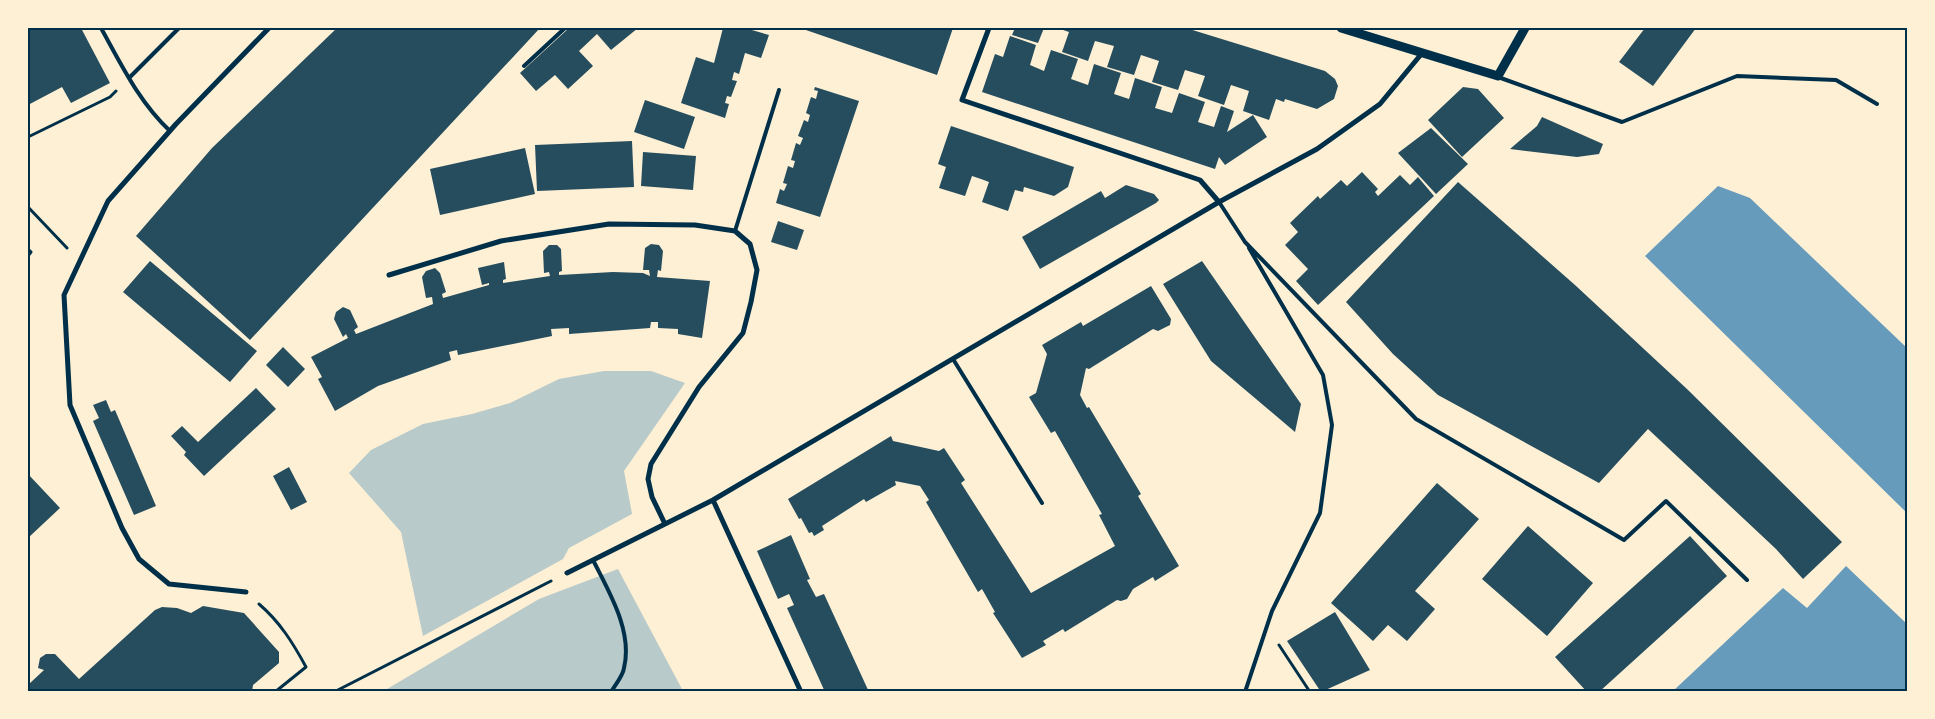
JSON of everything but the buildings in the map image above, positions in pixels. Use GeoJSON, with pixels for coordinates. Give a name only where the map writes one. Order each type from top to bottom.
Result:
{"type":"FeatureCollection","features":[{"type":"Feature","properties":{"kind":"street"},"geometry":{"type":"LineString","coordinates":[[246,592],[169,584],[139,558],[122,528],[70,405],[64,295],[108,201],[170,131],[269,28]]}},
{"type":"Feature","properties":{"kind":"street"},"geometry":{"type":"LineString","coordinates":[[989,28],[962,100],[1200,180],[1219,202]]}},
{"type":"Feature","properties":{"kind":"street"},"geometry":{"type":"LineString","coordinates":[[1341,28],[1498,76],[1525,28]]}},
{"type":"Feature","properties":{"kind":"street"},"geometry":{"type":"LineString","coordinates":[[567,573],[713,500],[1219,202],[1317,148],[1380,104],[1423,52]]}},
{"type":"Feature","properties":{"kind":"street"},"geometry":{"type":"LineString","coordinates":[[389,275],[501,241],[609,224],[695,224],[735,231],[750,244],[757,270],[752,302],[743,333],[699,387],[651,464],[648,479],[652,497],[665,524]]}},
{"type":"Feature","properties":{"kind":"street"},"geometry":{"type":"LineString","coordinates":[[713,500],[801,692]]}},
{"type":"Feature","properties":{"kind":"lane"},"geometry":{"type":"LineString","coordinates":[[102,28],[129,78],[157,119],[170,131]]}},
{"type":"Feature","properties":{"kind":"lane"},"geometry":{"type":"LineString","coordinates":[[129,78],[179,28]]}},
{"type":"Feature","properties":{"kind":"lane"},"geometry":{"type":"LineString","coordinates":[[524,66],[566,28]]}},
{"type":"Feature","properties":{"kind":"lane"},"geometry":{"type":"LineString","coordinates":[[1498,76],[1622,122],[1737,76],[1836,80],[1878,104]]}},
{"type":"Feature","properties":{"kind":"lane"},"geometry":{"type":"LineString","coordinates":[[735,231],[779,90]]}},
{"type":"Feature","properties":{"kind":"lane"},"geometry":{"type":"LineString","coordinates":[[1219,202],[1245,242],[1322,375],[1332,425],[1320,513],[1272,611],[1245,692]]}},
{"type":"Feature","properties":{"kind":"lane"},"geometry":{"type":"LineString","coordinates":[[1245,242],[1416,420],[1624,540],[1666,501],[1747,580]]}},
{"type":"Feature","properties":{"kind":"lane"},"geometry":{"type":"LineString","coordinates":[[953,359],[1042,503]]}},
{"type":"Feature","properties":{"kind":"lane"},"geometry":{"type":"LineString","coordinates":[[593,560],[611,596],[627,641],[624,670],[611,692]]}},
{"type":"Feature","properties":{"kind":"path"},"geometry":{"type":"LineString","coordinates":[[28,137],[110,97],[129,78]]}},
{"type":"Feature","properties":{"kind":"path"},"geometry":{"type":"LineString","coordinates":[[28,207],[80,261]]}},
{"type":"Feature","properties":{"kind":"path"},"geometry":{"type":"LineString","coordinates":[[28,249],[29,254]]}},
{"type":"Feature","properties":{"kind":"path"},"geometry":{"type":"LineString","coordinates":[[334,692],[567,573]]}},
{"type":"Feature","properties":{"kind":"path"},"geometry":{"type":"LineString","coordinates":[[246,592],[274,617],[290,639],[306,667],[275,692]]}},
{"type":"Feature","properties":{"kind":"path"},"geometry":{"type":"LineString","coordinates":[[1274,638],[1310,692]]}},
{"type":"Feature","properties":{"kind":"path"},"geometry":{"type":"LineString","coordinates":[[348,692],[349,686]]}},
{"type":"Feature","properties":{"kind":"shaded area"},"geometry":{"type":"Polygon","coordinates":[[[604,371],[651,371],[685,383],[624,471],[632,514],[569,548],[563,559],[423,636],[401,532],[349,473],[371,450],[423,424],[472,414],[510,403],[559,379],[604,371]]]}},
{"type":"Feature","properties":{"kind":"shaded area"},"geometry":{"type":"Polygon","coordinates":[[[618,569],[683,691],[382,692],[539,599],[618,569]]]}},
{"type":"Feature","properties":{"kind":"water"},"geometry":{"type":"Polygon","coordinates":[[[1718,186],[1750,198],[1907,348],[1907,513],[1645,256],[1718,186]]]}},
{"type":"Feature","properties":{"kind":"water"},"geometry":{"type":"Polygon","coordinates":[[[1846,566],[1907,624],[1907,691],[1673,691],[1783,588],[1807,608],[1846,566]]]}}]}
